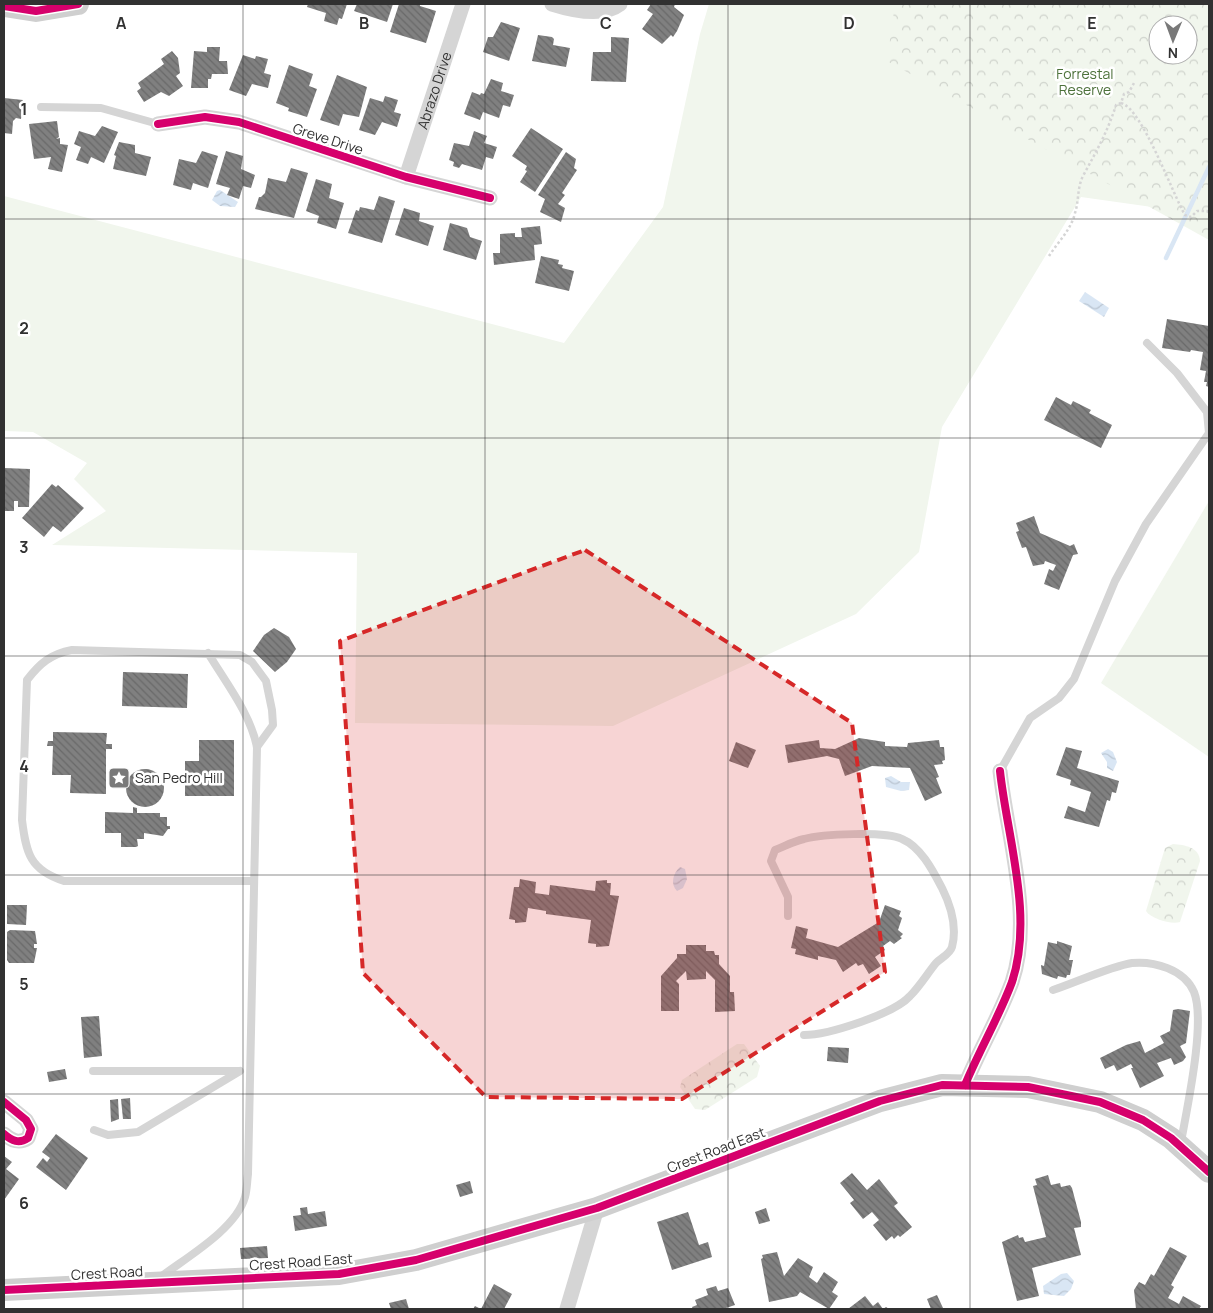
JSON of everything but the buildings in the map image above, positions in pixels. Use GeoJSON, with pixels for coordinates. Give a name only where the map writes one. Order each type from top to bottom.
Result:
{"type":"FeatureCollection","features":[{"type":"Feature","properties":{"kind":"street"},"geometry":{"type":"LineString","coordinates":[[4,6],[36,11],[78,4]]}},
{"type":"Feature","properties":{"kind":"street","name":"Abrazo Drive"},"geometry":{"type":"LineString","coordinates":[[406,177],[463,4]]}},
{"type":"Feature","properties":{"kind":"street"},"geometry":{"type":"LineString","coordinates":[[552,4],[575,11],[587,12],[616,7],[620,4]]}},
{"type":"Feature","properties":{"kind":"street","name":"Greve Drive"},"geometry":{"type":"LineString","coordinates":[[158,124],[204,116],[239,122],[406,177],[490,198]]}},
{"type":"Feature","properties":{"kind":"street"},"geometry":{"type":"LineString","coordinates":[[965,1086],[1012,981],[1019,944],[1019,906],[1014,854],[1000,771]]}},
{"type":"Feature","properties":{"kind":"street","name":"Crest Road East"},"geometry":{"type":"LineString","coordinates":[[212,1280],[339,1274],[416,1260],[597,1208],[880,1101],[942,1085],[1028,1087],[1100,1102],[1143,1120],[1180,1146],[1209,1172]]}},
{"type":"Feature","properties":{"kind":"street"},"geometry":{"type":"LineString","coordinates":[[4,1102],[26,1120],[31,1128],[28,1138],[20,1142],[4,1134]]}},
{"type":"Feature","properties":{"kind":"street"},"geometry":{"type":"LineString","coordinates":[[567,1309],[597,1208]]}},
{"type":"Feature","properties":{"kind":"street","name":"Crest Road"},"geometry":{"type":"LineString","coordinates":[[4,1290],[212,1280]]}},
{"type":"Feature","properties":{"kind":"lane"},"geometry":{"type":"LineString","coordinates":[[41,107],[101,108],[158,124]]}},
{"type":"Feature","properties":{"kind":"lane"},"geometry":{"type":"LineString","coordinates":[[1000,771],[1030,718],[1059,698],[1074,679],[1115,581],[1146,524],[1209,432],[1208,412],[1177,373],[1147,343]]}},
{"type":"Feature","properties":{"kind":"lane"},"geometry":{"type":"LineString","coordinates":[[254,881],[64,881],[47,875],[31,861],[25,842],[22,820],[27,680],[38,666],[58,652],[72,650],[240,655],[252,662],[266,681],[273,725],[257,747]]}},
{"type":"Feature","properties":{"kind":"lane"},"geometry":{"type":"LineString","coordinates":[[152,1283],[217,1236],[232,1219],[245,1198],[248,1174],[257,747],[254,733],[244,714],[208,654]]}},
{"type":"Feature","properties":{"kind":"lane"},"geometry":{"type":"LineString","coordinates":[[788,916],[788,897],[784,884],[774,870],[771,861],[775,850],[804,838],[838,834],[880,835],[901,838],[914,846],[934,872],[949,903],[954,932],[951,949],[937,962],[909,998],[882,1014],[813,1035],[804,1035]]}},
{"type":"Feature","properties":{"kind":"lane"},"geometry":{"type":"LineString","coordinates":[[1053,990],[1131,963],[1157,964],[1173,971],[1185,980],[1193,991],[1199,1019],[1180,1146]]}},
{"type":"Feature","properties":{"kind":"lane"},"geometry":{"type":"LineString","coordinates":[[93,1071],[250,1071]]}},
{"type":"Feature","properties":{"kind":"lane"},"geometry":{"type":"LineString","coordinates":[[94,1130],[108,1135],[138,1132],[240,1071]]}},
{"type":"Feature","properties":{"kind":"path"},"geometry":{"type":"LineString","coordinates":[[1049,256],[1068,230],[1076,213],[1078,189],[1083,176],[1093,162],[1116,106],[1120,104],[1134,82]]}},
{"type":"Feature","properties":{"kind":"path"},"geometry":{"type":"LineString","coordinates":[[1120,104],[1124,104],[1136,116],[1165,169],[1177,202],[1185,215],[1191,217],[1197,211],[1207,211],[1209,214]]}},
{"type":"Feature","properties":{"kind":"highlighted area"},"geometry":{"type":"Polygon","coordinates":[[[585,550],[852,723],[885,972],[682,1099],[486,1097],[363,973],[340,641],[585,550]]]}},
{"type":"Feature","properties":{"kind":"green space"},"geometry":{"type":"Polygon","coordinates":[[[709,4],[1209,4],[1209,215],[1081,197],[942,427],[919,552],[856,614],[613,726],[355,723],[357,553],[52,545],[106,511],[74,479],[87,463],[33,432],[4,431],[4,196],[564,343],[663,207],[700,34],[709,4]]]}},
{"type":"Feature","properties":{"kind":"green space","name":"Forrestal Reserve"},"geometry":{"type":"Polygon","coordinates":[[[895,4],[1209,4],[1209,240],[887,61],[895,4]]]}},
{"type":"Feature","properties":{"kind":"green space"},"geometry":{"type":"Polygon","coordinates":[[[1209,501],[1209,757],[1101,683],[1209,501]]]}},
{"type":"Feature","properties":{"kind":"green space"},"geometry":{"type":"Polygon","coordinates":[[[1173,844],[1191,848],[1197,853],[1200,861],[1180,922],[1176,923],[1157,919],[1146,911],[1165,848],[1173,844]]]}},
{"type":"Feature","properties":{"kind":"green space"},"geometry":{"type":"Polygon","coordinates":[[[737,1044],[744,1044],[760,1066],[757,1077],[705,1110],[695,1109],[680,1087],[682,1080],[737,1044]]]}},
{"type":"Feature","properties":{"kind":"water"},"geometry":{"type":"Polygon","coordinates":[[[220,190],[238,202],[235,207],[220,206],[212,200],[217,191],[220,190]]]}},
{"type":"Feature","properties":{"kind":"water"},"geometry":{"type":"Polygon","coordinates":[[[1085,292],[1109,308],[1104,317],[1079,301],[1085,292]]]}},
{"type":"Feature","properties":{"kind":"water"},"geometry":{"type":"Polygon","coordinates":[[[1108,749],[1113,752],[1117,762],[1113,771],[1107,768],[1107,762],[1101,753],[1108,749]]]}},
{"type":"Feature","properties":{"kind":"water"},"geometry":{"type":"Polygon","coordinates":[[[891,776],[901,782],[910,782],[909,790],[901,791],[886,787],[885,778],[891,776]]]}},
{"type":"Feature","properties":{"kind":"water"},"geometry":{"type":"Polygon","coordinates":[[[680,867],[685,869],[687,879],[683,888],[677,891],[673,879],[680,867]]]}},
{"type":"Feature","properties":{"kind":"water"},"geometry":{"type":"Polygon","coordinates":[[[1067,1273],[1074,1281],[1071,1289],[1064,1296],[1044,1294],[1043,1286],[1061,1274],[1067,1273]]]}},
{"type":"Feature","properties":{"kind":"waterway"},"geometry":{"type":"LineString","coordinates":[[1166,258],[1209,167]]}},
{"type":"Feature","properties":{"kind":"cycle path"},"geometry":{"type":"LineString","coordinates":[[4,6],[36,11],[78,4]]}},
{"type":"Feature","properties":{"kind":"cycle path"},"geometry":{"type":"LineString","coordinates":[[158,124],[205,117],[239,122],[406,177],[490,198]]}},
{"type":"Feature","properties":{"kind":"cycle path"},"geometry":{"type":"LineString","coordinates":[[965,1085],[1007,995],[1018,957],[1020,904],[1000,771]]}},
{"type":"Feature","properties":{"kind":"cycle path"},"geometry":{"type":"LineString","coordinates":[[4,1290],[339,1274],[416,1260],[597,1208],[880,1101],[942,1085],[1028,1087],[1100,1102],[1143,1120],[1171,1138],[1209,1172]]}},
{"type":"Feature","properties":{"kind":"cycle path"},"geometry":{"type":"LineString","coordinates":[[4,1102],[26,1120],[31,1129],[28,1138],[22,1141],[13,1140],[4,1134]]}},
{"type":"Feature","properties":{"kind":"place","name":"San Pedro Hill"},"geometry":{"type":"Point","coordinates":[119,778]}}]}
